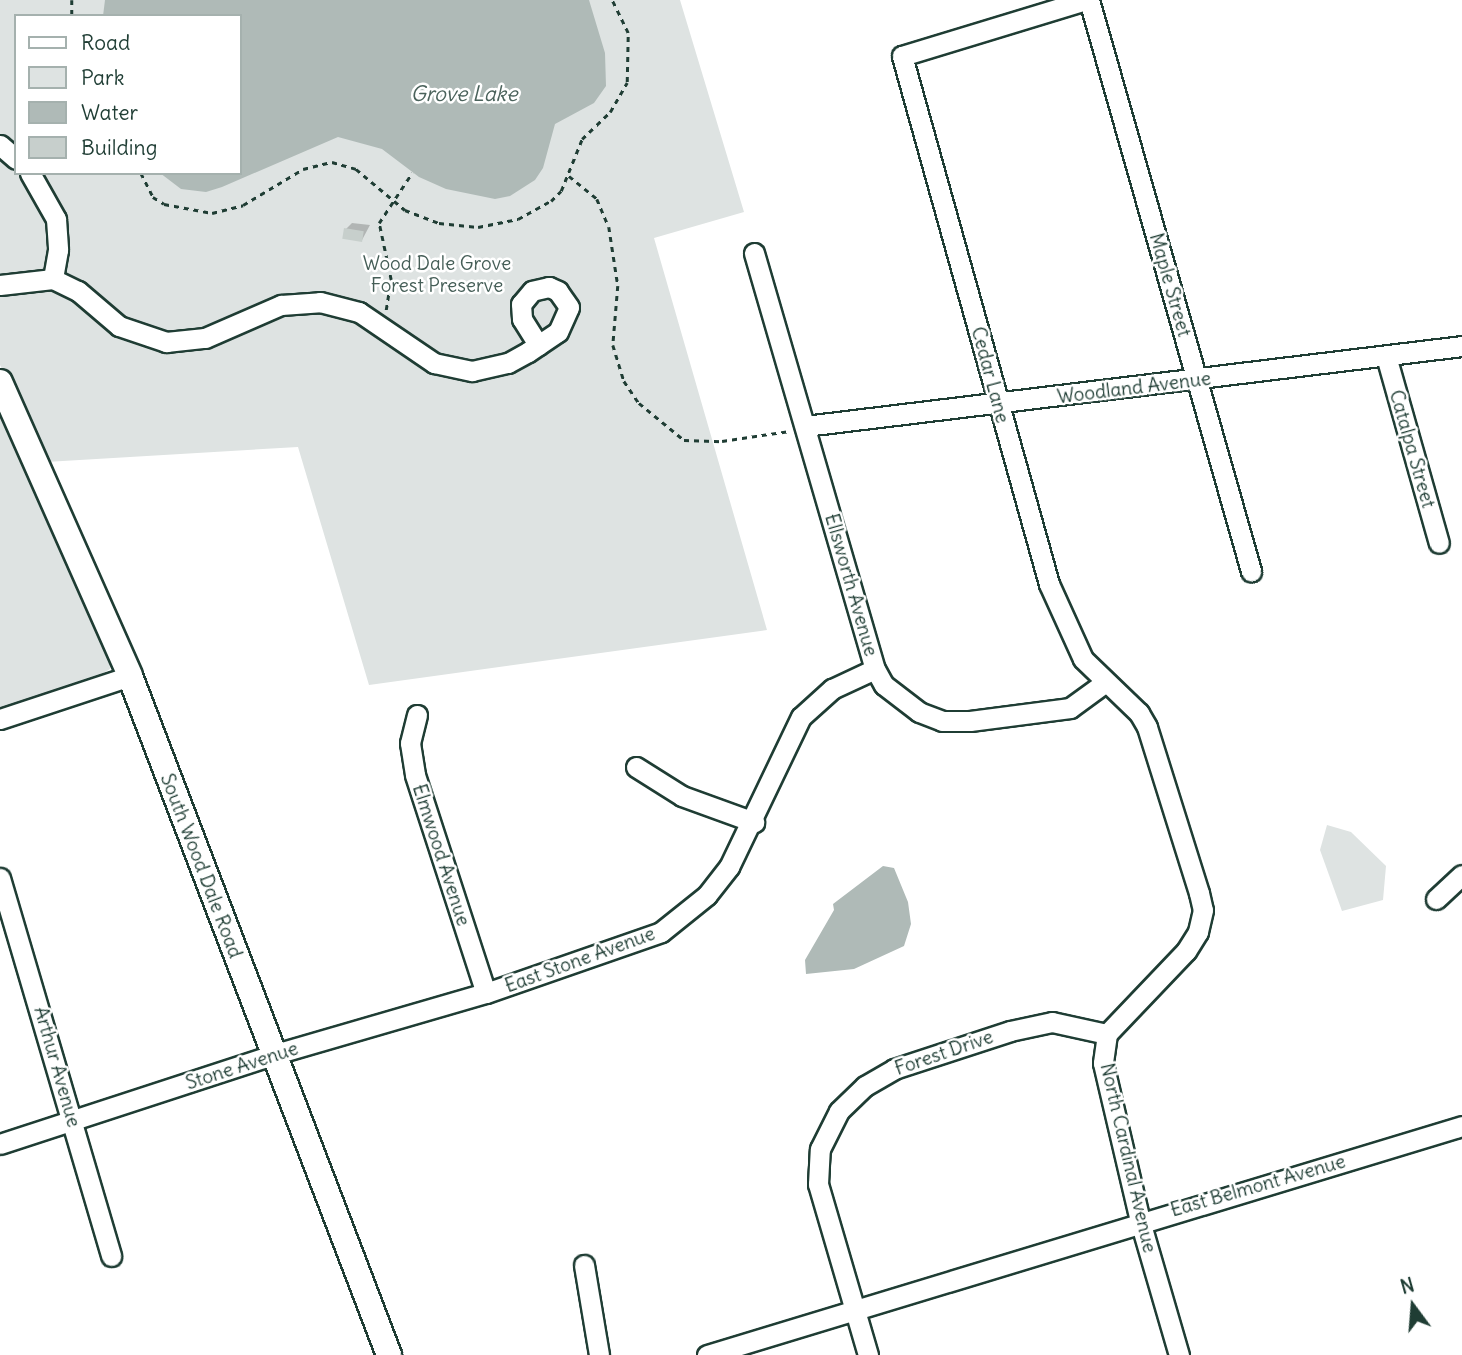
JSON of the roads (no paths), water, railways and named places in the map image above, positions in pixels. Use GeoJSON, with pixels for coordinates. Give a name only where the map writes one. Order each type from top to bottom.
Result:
{"type":"FeatureCollection","features":[{"type":"Feature","properties":{"kind":"main road","name":"South Wood Dale Road"},"geometry":{"type":"LineString","coordinates":[[0,382],[130,676],[272,1055],[389,1355]]}},
{"type":"Feature","properties":{"kind":"street","name":"Cedar Lane"},"geometry":{"type":"LineString","coordinates":[[1088,0],[902,56],[1049,584],[1065,627],[1103,684]]}},
{"type":"Feature","properties":{"kind":"street","name":"Maple Street"},"geometry":{"type":"LineString","coordinates":[[1088,0],[1251,571]]}},
{"type":"Feature","properties":{"kind":"street"},"geometry":{"type":"LineString","coordinates":[[0,145],[14,157]]}},
{"type":"Feature","properties":{"kind":"street"},"geometry":{"type":"LineString","coordinates":[[31,175],[56,219],[58,250],[53,279]]}},
{"type":"Feature","properties":{"kind":"street","name":"Ellsworth Avenue"},"geometry":{"type":"LineString","coordinates":[[754,253],[875,669],[884,685],[904,702],[942,721],[1045,714],[1070,708],[1103,684]]}},
{"type":"Feature","properties":{"kind":"street"},"geometry":{"type":"LineString","coordinates":[[0,285],[53,279],[78,291],[119,326],[166,342],[205,338],[267,310],[299,302],[342,306],[377,324],[414,353],[453,369],[489,369],[538,345]]}},
{"type":"Feature","properties":{"kind":"street","name":"Woodland Avenue"},"geometry":{"type":"LineString","coordinates":[[805,426],[1462,346]]}},
{"type":"Feature","properties":{"kind":"street","name":"Catalpa Street"},"geometry":{"type":"LineString","coordinates":[[1386,356],[1438,542]]}},
{"type":"Feature","properties":{"kind":"street","name":"East Stone Avenue"},"geometry":{"type":"LineString","coordinates":[[486,993],[661,932],[707,895],[754,822],[802,717],[831,689],[875,669]]}},
{"type":"Feature","properties":{"kind":"street"},"geometry":{"type":"LineString","coordinates":[[0,719],[130,676]]}},
{"type":"Feature","properties":{"kind":"street"},"geometry":{"type":"LineString","coordinates":[[1103,684],[1139,713],[1147,727],[1203,910],[1198,932],[1186,951],[1107,1034]]}},
{"type":"Feature","properties":{"kind":"street","name":"Elmwood Avenue"},"geometry":{"type":"LineString","coordinates":[[416,715],[410,743],[415,775],[486,993]]}},
{"type":"Feature","properties":{"kind":"street"},"geometry":{"type":"LineString","coordinates":[[636,767],[682,796],[754,822]]}},
{"type":"Feature","properties":{"kind":"street"},"geometry":{"type":"LineString","coordinates":[[1436,899],[1462,875]]}},
{"type":"Feature","properties":{"kind":"street","name":"Arthur Avenue"},"geometry":{"type":"LineString","coordinates":[[0,878],[111,1256]]}},
{"type":"Feature","properties":{"kind":"street","name":"Stone Avenue"},"geometry":{"type":"LineString","coordinates":[[0,1144],[272,1055],[486,993]]}},
{"type":"Feature","properties":{"kind":"street","name":"Forest Drive"},"geometry":{"type":"LineString","coordinates":[[868,1355],[818,1184],[820,1149],[839,1111],[864,1086],[894,1069],[1010,1031],[1052,1022],[1107,1034]]}},
{"type":"Feature","properties":{"kind":"street","name":"North Cardinal Avenue"},"geometry":{"type":"LineString","coordinates":[[1107,1034],[1103,1063],[1140,1221],[1179,1355]]}},
{"type":"Feature","properties":{"kind":"street","name":"East Belmont Avenue"},"geometry":{"type":"LineString","coordinates":[[707,1355],[855,1312],[1140,1221],[1462,1126]]}},
{"type":"Feature","properties":{"kind":"street"},"geometry":{"type":"LineString","coordinates":[[584,1265],[599,1355]]}},
{"type":"Feature","properties":{"kind":"water","name":"Grove Lake"},"geometry":{"type":"Polygon","coordinates":[[[105,0],[589,0],[605,53],[606,86],[594,103],[555,124],[543,168],[535,180],[510,196],[495,199],[446,189],[419,177],[382,149],[338,137],[222,187],[206,192],[181,189],[163,175],[242,175],[242,14],[103,14],[105,0]]]}},
{"type":"Feature","properties":{"kind":"water"},"geometry":{"type":"Polygon","coordinates":[[[883,866],[894,868],[908,902],[911,924],[904,946],[854,969],[806,974],[805,960],[834,910],[833,904],[883,866]]]}},
{"type":"Feature","properties":{"kind":"park label","name":"Wood Dale Grove Forest Preserve"},"geometry":{"type":"Point","coordinates":[437,275]}}]}
